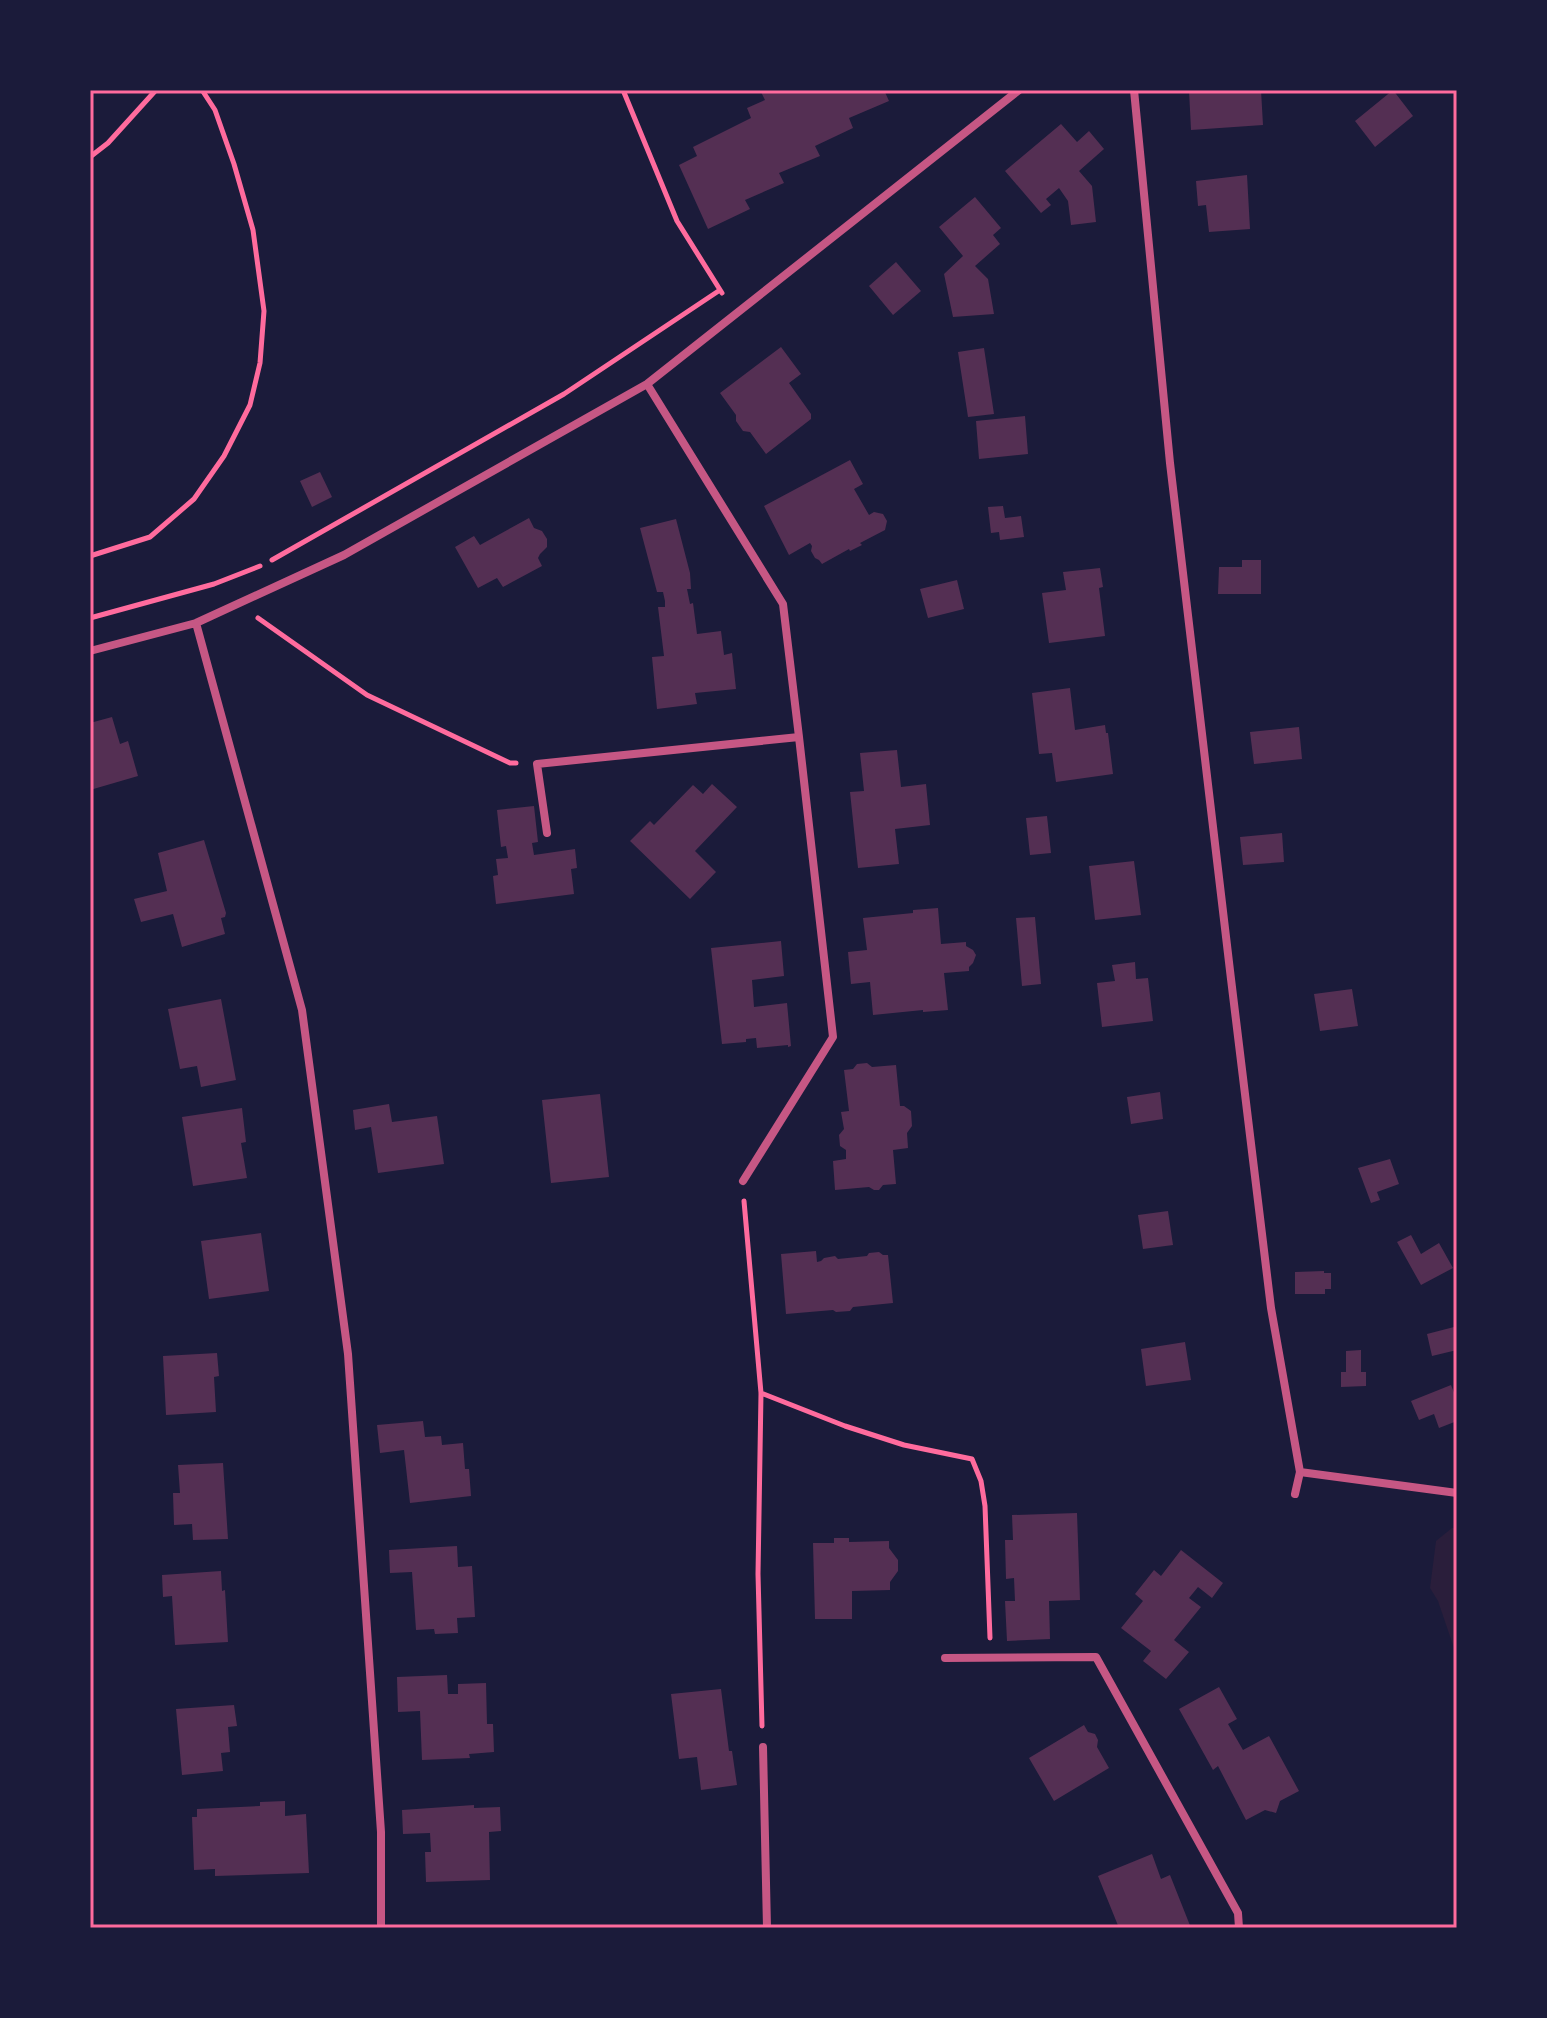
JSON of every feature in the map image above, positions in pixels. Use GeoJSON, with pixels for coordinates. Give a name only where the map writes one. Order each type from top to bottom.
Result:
{"type":"FeatureCollection","features":[{"type":"Feature","properties":{"kind":"street"},"geometry":{"type":"LineString","coordinates":[[90,651],[196,623],[344,555],[647,384],[1019,90]]}},
{"type":"Feature","properties":{"kind":"street"},"geometry":{"type":"LineString","coordinates":[[1134,90],[1170,463],[1229,963],[1271,1308],[1300,1472],[1295,1494]]}},
{"type":"Feature","properties":{"kind":"street"},"geometry":{"type":"LineString","coordinates":[[647,384],[783,604],[833,1037],[743,1181]]}},
{"type":"Feature","properties":{"kind":"street"},"geometry":{"type":"LineString","coordinates":[[196,623],[302,1010],[348,1354],[381,1832],[381,1928]]}},
{"type":"Feature","properties":{"kind":"street"},"geometry":{"type":"LineString","coordinates":[[547,833],[537,764],[799,737]]}},
{"type":"Feature","properties":{"kind":"street"},"geometry":{"type":"LineString","coordinates":[[1300,1472],[1457,1493]]}},
{"type":"Feature","properties":{"kind":"street"},"geometry":{"type":"LineString","coordinates":[[945,1658],[1096,1657],[1238,1913],[1239,1928]]}},
{"type":"Feature","properties":{"kind":"street"},"geometry":{"type":"LineString","coordinates":[[763,1747],[767,1928]]}},
{"type":"Feature","properties":{"kind":"path"},"geometry":{"type":"LineString","coordinates":[[90,157],[108,143],[156,90]]}},
{"type":"Feature","properties":{"kind":"path"},"geometry":{"type":"LineString","coordinates":[[90,556],[150,537],[194,499],[224,456],[250,405],[260,363],[264,311],[253,230],[225,137],[203,90]]}},
{"type":"Feature","properties":{"kind":"path"},"geometry":{"type":"LineString","coordinates":[[623,90],[677,221],[735,314]]}},
{"type":"Feature","properties":{"kind":"path"},"geometry":{"type":"LineString","coordinates":[[90,618],[214,584],[268,562],[564,394],[720,290]]}},
{"type":"Feature","properties":{"kind":"path"},"geometry":{"type":"LineString","coordinates":[[238,604],[367,695],[510,763],[537,764]]}},
{"type":"Feature","properties":{"kind":"path"},"geometry":{"type":"LineString","coordinates":[[743,1181],[761,1393],[758,1574],[763,1747]]}},
{"type":"Feature","properties":{"kind":"path"},"geometry":{"type":"LineString","coordinates":[[761,1393],[904,1445],[972,1459],[981,1481],[985,1506],[990,1658]]}},
{"type":"Feature","properties":{"kind":"shaded area"},"geometry":{"type":"Polygon","coordinates":[[[1452,1528],[1457,1528],[1457,1657],[1438,1601],[1430,1588],[1436,1541],[1452,1528]]]}},
{"type":"Feature","properties":{"kind":"building"},"geometry":{"type":"Polygon","coordinates":[[[760,90],[884,90],[889,101],[849,118],[853,128],[815,146],[820,156],[779,173],[784,183],[745,200],[750,209],[708,229],[679,165],[697,156],[693,147],[751,118],[747,108],[765,100],[760,90]]]}},
{"type":"Feature","properties":{"kind":"building"},"geometry":{"type":"Polygon","coordinates":[[[1189,90],[1261,90],[1263,125],[1191,130],[1189,90]]]}},
{"type":"Feature","properties":{"kind":"building"},"geometry":{"type":"Polygon","coordinates":[[[1393,90],[1413,116],[1375,147],[1355,121],[1393,90]]]}},
{"type":"Feature","properties":{"kind":"building"},"geometry":{"type":"Polygon","coordinates":[[[1061,124],[1077,142],[1089,131],[1104,149],[1079,171],[1092,186],[1096,222],[1071,225],[1068,201],[1059,188],[1046,199],[1051,205],[1041,213],[1005,171],[1061,124]]]}},
{"type":"Feature","properties":{"kind":"building"},"geometry":{"type":"Polygon","coordinates":[[[1247,175],[1250,229],[1209,232],[1206,205],[1198,206],[1196,181],[1247,175]]]}},
{"type":"Feature","properties":{"kind":"building"},"geometry":{"type":"Polygon","coordinates":[[[975,197],[1001,228],[993,235],[1000,244],[975,266],[988,279],[994,314],[953,317],[944,274],[963,256],[939,227],[975,197]]]}},
{"type":"Feature","properties":{"kind":"building"},"geometry":{"type":"Polygon","coordinates":[[[896,262],[921,291],[893,315],[869,286],[896,262]]]}},
{"type":"Feature","properties":{"kind":"building"},"geometry":{"type":"Polygon","coordinates":[[[781,347],[801,374],[789,383],[811,414],[811,419],[766,454],[750,432],[743,431],[720,393],[781,347]]]}},
{"type":"Feature","properties":{"kind":"building"},"geometry":{"type":"Polygon","coordinates":[[[984,348],[994,414],[968,417],[958,352],[984,348]]]}},
{"type":"Feature","properties":{"kind":"building"},"geometry":{"type":"Polygon","coordinates":[[[1025,416],[1028,454],[979,459],[976,421],[1025,416]]]}},
{"type":"Feature","properties":{"kind":"building"},"geometry":{"type":"Polygon","coordinates":[[[850,460],[863,484],[854,489],[869,515],[874,512],[883,514],[887,521],[885,530],[822,564],[811,551],[810,543],[789,555],[764,506],[850,460]]]}},
{"type":"Feature","properties":{"kind":"building"},"geometry":{"type":"Polygon","coordinates":[[[320,472],[332,497],[312,507],[300,481],[320,472]]]}},
{"type":"Feature","properties":{"kind":"building"},"geometry":{"type":"Polygon","coordinates":[[[1003,506],[1005,518],[1021,516],[1024,537],[1000,540],[999,532],[991,533],[988,507],[1003,506]]]}},
{"type":"Feature","properties":{"kind":"building"},"geometry":{"type":"Polygon","coordinates":[[[529,518],[534,528],[542,531],[547,539],[547,547],[538,558],[542,566],[503,587],[497,578],[478,588],[455,547],[474,536],[480,545],[529,518]]]}},
{"type":"Feature","properties":{"kind":"building"},"geometry":{"type":"Polygon","coordinates":[[[676,519],[690,573],[691,589],[687,589],[690,604],[693,603],[697,634],[721,631],[724,655],[732,653],[736,689],[695,693],[697,704],[657,709],[652,657],[664,656],[658,607],[665,607],[665,601],[663,592],[657,592],[640,528],[676,519]]]}},
{"type":"Feature","properties":{"kind":"building"},"geometry":{"type":"Polygon","coordinates":[[[1242,560],[1261,560],[1261,594],[1218,594],[1219,567],[1242,567],[1242,560]]]}},
{"type":"Feature","properties":{"kind":"building"},"geometry":{"type":"Polygon","coordinates":[[[1100,568],[1103,587],[1099,588],[1105,636],[1049,643],[1042,593],[1066,590],[1063,572],[1100,568]]]}},
{"type":"Feature","properties":{"kind":"building"},"geometry":{"type":"Polygon","coordinates":[[[957,580],[964,609],[928,618],[920,589],[957,580]]]}},
{"type":"Feature","properties":{"kind":"building"},"geometry":{"type":"Polygon","coordinates":[[[1070,688],[1075,730],[1105,725],[1113,774],[1056,782],[1052,753],[1039,754],[1032,693],[1070,688]]]}},
{"type":"Feature","properties":{"kind":"building"},"geometry":{"type":"Polygon","coordinates":[[[112,717],[120,744],[128,741],[138,776],[90,790],[90,723],[112,717]]]}},
{"type":"Feature","properties":{"kind":"building"},"geometry":{"type":"Polygon","coordinates":[[[1299,727],[1302,759],[1254,764],[1250,732],[1299,727]]]}},
{"type":"Feature","properties":{"kind":"building"},"geometry":{"type":"Polygon","coordinates":[[[897,750],[901,787],[926,784],[930,825],[895,829],[899,864],[858,868],[850,792],[864,791],[860,753],[897,750]]]}},
{"type":"Feature","properties":{"kind":"building"},"geometry":{"type":"Polygon","coordinates":[[[712,784],[737,807],[695,851],[716,872],[690,899],[630,841],[650,821],[654,825],[693,785],[703,794],[712,784]]]}},
{"type":"Feature","properties":{"kind":"building"},"geometry":{"type":"Polygon","coordinates":[[[534,806],[538,842],[532,843],[534,855],[575,849],[577,868],[571,869],[574,894],[496,904],[493,876],[498,875],[496,859],[508,858],[506,846],[501,847],[497,810],[534,806]]]}},
{"type":"Feature","properties":{"kind":"building"},"geometry":{"type":"Polygon","coordinates":[[[1047,816],[1051,853],[1030,855],[1026,818],[1047,816]]]}},
{"type":"Feature","properties":{"kind":"building"},"geometry":{"type":"Polygon","coordinates":[[[1282,833],[1284,862],[1243,865],[1240,837],[1282,833]]]}},
{"type":"Feature","properties":{"kind":"building"},"geometry":{"type":"Polygon","coordinates":[[[204,840],[226,913],[221,918],[225,934],[182,947],[173,914],[141,922],[134,899],[167,891],[158,853],[204,840]]]}},
{"type":"Feature","properties":{"kind":"building"},"geometry":{"type":"Polygon","coordinates":[[[1134,861],[1141,915],[1095,920],[1089,866],[1134,861]]]}},
{"type":"Feature","properties":{"kind":"building"},"geometry":{"type":"Polygon","coordinates":[[[938,908],[941,944],[966,942],[966,946],[976,955],[969,971],[944,973],[948,1010],[873,1015],[870,982],[851,984],[848,952],[867,950],[863,918],[938,908]]]}},
{"type":"Feature","properties":{"kind":"building"},"geometry":{"type":"Polygon","coordinates":[[[1035,917],[1041,984],[1022,986],[1016,918],[1035,917]]]}},
{"type":"Feature","properties":{"kind":"building"},"geometry":{"type":"Polygon","coordinates":[[[781,941],[784,976],[752,980],[754,1007],[787,1003],[791,1046],[757,1048],[756,1038],[722,1044],[711,948],[781,941]]]}},
{"type":"Feature","properties":{"kind":"building"},"geometry":{"type":"Polygon","coordinates":[[[1135,962],[1136,979],[1148,978],[1153,1021],[1102,1027],[1097,983],[1115,981],[1112,965],[1135,962]]]}},
{"type":"Feature","properties":{"kind":"building"},"geometry":{"type":"Polygon","coordinates":[[[1352,989],[1358,1026],[1320,1031],[1314,994],[1352,989]]]}},
{"type":"Feature","properties":{"kind":"building"},"geometry":{"type":"Polygon","coordinates":[[[221,999],[236,1080],[201,1087],[197,1066],[180,1069],[168,1009],[221,999]]]}},
{"type":"Feature","properties":{"kind":"building"},"geometry":{"type":"Polygon","coordinates":[[[867,1063],[872,1067],[896,1065],[900,1106],[911,1111],[908,1148],[893,1150],[896,1184],[883,1185],[879,1190],[869,1187],[835,1190],[833,1161],[846,1159],[846,1150],[840,1146],[839,1135],[844,1129],[841,1112],[849,1111],[844,1070],[867,1063]]]}},
{"type":"Feature","properties":{"kind":"building"},"geometry":{"type":"Polygon","coordinates":[[[1160,1092],[1163,1119],[1131,1124],[1127,1097],[1160,1092]]]}},
{"type":"Feature","properties":{"kind":"building"},"geometry":{"type":"Polygon","coordinates":[[[600,1094],[609,1177],[551,1183],[542,1100],[600,1094]]]}},
{"type":"Feature","properties":{"kind":"building"},"geometry":{"type":"Polygon","coordinates":[[[389,1104],[392,1122],[437,1116],[444,1164],[378,1173],[371,1127],[355,1130],[353,1110],[389,1104]]]}},
{"type":"Feature","properties":{"kind":"building"},"geometry":{"type":"Polygon","coordinates":[[[242,1108],[246,1142],[241,1143],[247,1178],[193,1186],[182,1117],[242,1108]]]}},
{"type":"Feature","properties":{"kind":"building"},"geometry":{"type":"Polygon","coordinates":[[[1390,1159],[1399,1184],[1377,1192],[1380,1200],[1371,1203],[1358,1168],[1390,1159]]]}},
{"type":"Feature","properties":{"kind":"building"},"geometry":{"type":"Polygon","coordinates":[[[1168,1211],[1173,1245],[1143,1249],[1138,1215],[1168,1211]]]}},
{"type":"Feature","properties":{"kind":"building"},"geometry":{"type":"Polygon","coordinates":[[[261,1233],[269,1291],[209,1299],[201,1241],[261,1233]]]}},
{"type":"Feature","properties":{"kind":"building"},"geometry":{"type":"Polygon","coordinates":[[[1411,1235],[1421,1254],[1439,1243],[1453,1268],[1421,1285],[1397,1242],[1411,1235]]]}},
{"type":"Feature","properties":{"kind":"building"},"geometry":{"type":"Polygon","coordinates":[[[816,1251],[817,1262],[835,1256],[838,1259],[879,1252],[888,1255],[893,1303],[853,1307],[850,1311],[786,1314],[781,1254],[816,1251]]]}},
{"type":"Feature","properties":{"kind":"building"},"geometry":{"type":"Polygon","coordinates":[[[1295,1272],[1331,1273],[1331,1289],[1325,1289],[1325,1294],[1295,1294],[1295,1272]]]}},
{"type":"Feature","properties":{"kind":"building"},"geometry":{"type":"Polygon","coordinates":[[[1454,1327],[1457,1350],[1432,1356],[1427,1334],[1454,1327]]]}},
{"type":"Feature","properties":{"kind":"building"},"geometry":{"type":"Polygon","coordinates":[[[1185,1342],[1191,1380],[1146,1386],[1141,1349],[1185,1342]]]}},
{"type":"Feature","properties":{"kind":"building"},"geometry":{"type":"Polygon","coordinates":[[[1361,1350],[1361,1372],[1366,1372],[1366,1386],[1341,1387],[1341,1372],[1346,1372],[1346,1351],[1361,1350]]]}},
{"type":"Feature","properties":{"kind":"building"},"geometry":{"type":"Polygon","coordinates":[[[217,1353],[219,1376],[214,1377],[216,1412],[166,1415],[163,1356],[217,1353]]]}},
{"type":"Feature","properties":{"kind":"building"},"geometry":{"type":"Polygon","coordinates":[[[1451,1385],[1457,1400],[1457,1421],[1439,1428],[1434,1414],[1419,1420],[1411,1401],[1451,1385]]]}},
{"type":"Feature","properties":{"kind":"building"},"geometry":{"type":"Polygon","coordinates":[[[423,1421],[425,1437],[441,1436],[442,1445],[463,1443],[471,1496],[410,1503],[404,1450],[380,1453],[377,1425],[423,1421]]]}},
{"type":"Feature","properties":{"kind":"building"},"geometry":{"type":"Polygon","coordinates":[[[223,1463],[228,1539],[193,1540],[192,1524],[174,1525],[173,1493],[180,1493],[178,1465],[223,1463]]]}},
{"type":"Feature","properties":{"kind":"building"},"geometry":{"type":"Polygon","coordinates":[[[1077,1513],[1080,1600],[1049,1601],[1050,1639],[1007,1641],[1005,1601],[1015,1601],[1014,1578],[1006,1579],[1005,1540],[1013,1540],[1012,1515],[1077,1513]]]}},
{"type":"Feature","properties":{"kind":"building"},"geometry":{"type":"Polygon","coordinates":[[[834,1538],[849,1538],[849,1542],[889,1541],[889,1548],[898,1560],[898,1571],[890,1582],[890,1590],[852,1591],[852,1619],[815,1619],[813,1543],[834,1543],[834,1538]]]}},
{"type":"Feature","properties":{"kind":"building"},"geometry":{"type":"Polygon","coordinates":[[[457,1546],[458,1567],[472,1566],[475,1617],[457,1618],[458,1633],[435,1634],[434,1629],[416,1630],[412,1572],[390,1573],[389,1550],[457,1546]]]}},
{"type":"Feature","properties":{"kind":"building"},"geometry":{"type":"Polygon","coordinates":[[[1181,1550],[1223,1583],[1212,1598],[1198,1587],[1189,1598],[1201,1607],[1174,1640],[1189,1652],[1166,1679],[1143,1661],[1151,1651],[1121,1628],[1143,1601],[1135,1594],[1154,1570],[1161,1576],[1181,1550]]]}},
{"type":"Feature","properties":{"kind":"building"},"geometry":{"type":"Polygon","coordinates":[[[221,1571],[228,1642],[175,1645],[172,1596],[163,1597],[162,1575],[221,1571]]]}},
{"type":"Feature","properties":{"kind":"building"},"geometry":{"type":"Polygon","coordinates":[[[447,1675],[448,1694],[458,1694],[458,1684],[486,1683],[487,1724],[493,1724],[494,1752],[469,1754],[470,1758],[422,1760],[420,1711],[398,1712],[397,1677],[447,1675]]]}},
{"type":"Feature","properties":{"kind":"building"},"geometry":{"type":"Polygon","coordinates":[[[1219,1687],[1237,1719],[1228,1724],[1243,1750],[1269,1736],[1299,1791],[1280,1801],[1276,1813],[1265,1810],[1246,1820],[1218,1766],[1213,1770],[1179,1709],[1219,1687]]]}},
{"type":"Feature","properties":{"kind":"building"},"geometry":{"type":"Polygon","coordinates":[[[721,1689],[737,1785],[701,1790],[697,1757],[679,1759],[671,1694],[721,1689]]]}},
{"type":"Feature","properties":{"kind":"building"},"geometry":{"type":"Polygon","coordinates":[[[234,1705],[237,1726],[228,1727],[230,1752],[221,1753],[223,1771],[182,1775],[176,1709],[234,1705]]]}},
{"type":"Feature","properties":{"kind":"building"},"geometry":{"type":"Polygon","coordinates":[[[1084,1725],[1088,1732],[1095,1734],[1097,1747],[1109,1768],[1054,1801],[1029,1758],[1084,1725]]]}},
{"type":"Feature","properties":{"kind":"building"},"geometry":{"type":"Polygon","coordinates":[[[285,1801],[285,1816],[306,1814],[309,1873],[215,1876],[215,1869],[194,1870],[192,1817],[197,1817],[197,1809],[260,1806],[260,1802],[285,1801]]]}},
{"type":"Feature","properties":{"kind":"building"},"geometry":{"type":"Polygon","coordinates":[[[474,1805],[474,1808],[500,1807],[501,1831],[489,1832],[490,1880],[426,1882],[425,1852],[431,1852],[430,1833],[403,1834],[402,1810],[474,1805]]]}},
{"type":"Feature","properties":{"kind":"building"},"geometry":{"type":"Polygon","coordinates":[[[1152,1854],[1161,1879],[1170,1875],[1191,1928],[1119,1928],[1098,1876],[1152,1854]]]}}]}
